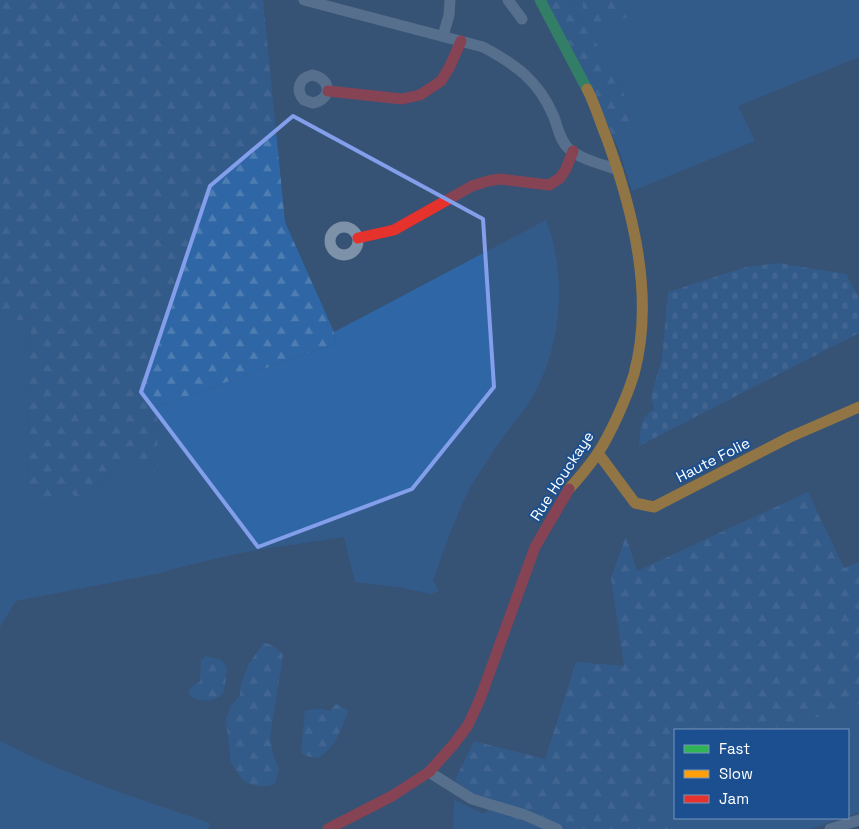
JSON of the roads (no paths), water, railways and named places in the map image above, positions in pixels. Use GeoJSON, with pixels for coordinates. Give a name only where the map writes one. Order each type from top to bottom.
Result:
{"type":"FeatureCollection","features":[{"type":"Feature","properties":{"kind":"street"},"geometry":{"type":"LineString","coordinates":[[304,0],[483,47],[508,61],[536,84],[552,114],[560,136],[568,148],[585,158],[618,170]]}},
{"type":"Feature","properties":{"kind":"street"},"geometry":{"type":"LineString","coordinates":[[443,36],[450,0]]}},
{"type":"Feature","properties":{"kind":"street"},"geometry":{"type":"LineString","coordinates":[[508,0],[522,19]]}},
{"type":"Feature","properties":{"kind":"street","name":"Rue Houckaye"},"geometry":{"type":"LineString","coordinates":[[328,829],[392,796],[429,772],[468,725],[480,699],[535,546],[567,492],[598,454],[622,406],[634,373],[641,331],[642,292],[633,223],[618,170],[591,96],[540,0]]}},
{"type":"Feature","properties":{"kind":"street"},"geometry":{"type":"LineString","coordinates":[[328,91],[402,99],[420,95],[441,81],[461,41]]}},
{"type":"Feature","properties":{"kind":"street"},"geometry":{"type":"LineString","coordinates":[[358,238],[394,230],[472,186],[488,181],[500,179],[520,180],[534,184],[549,185],[560,178],[573,151]]}},
{"type":"Feature","properties":{"kind":"street","name":"Haute Folie"},"geometry":{"type":"LineString","coordinates":[[598,454],[636,503],[654,507],[790,437],[859,407]]}},
{"type":"Feature","properties":{"kind":"street"},"geometry":{"type":"LineString","coordinates":[[429,772],[472,799],[525,815],[557,829]]}},
{"type":"Feature","properties":{"kind":"street"},"geometry":{"type":"LineString","coordinates":[[830,829],[859,820]]}}]}
